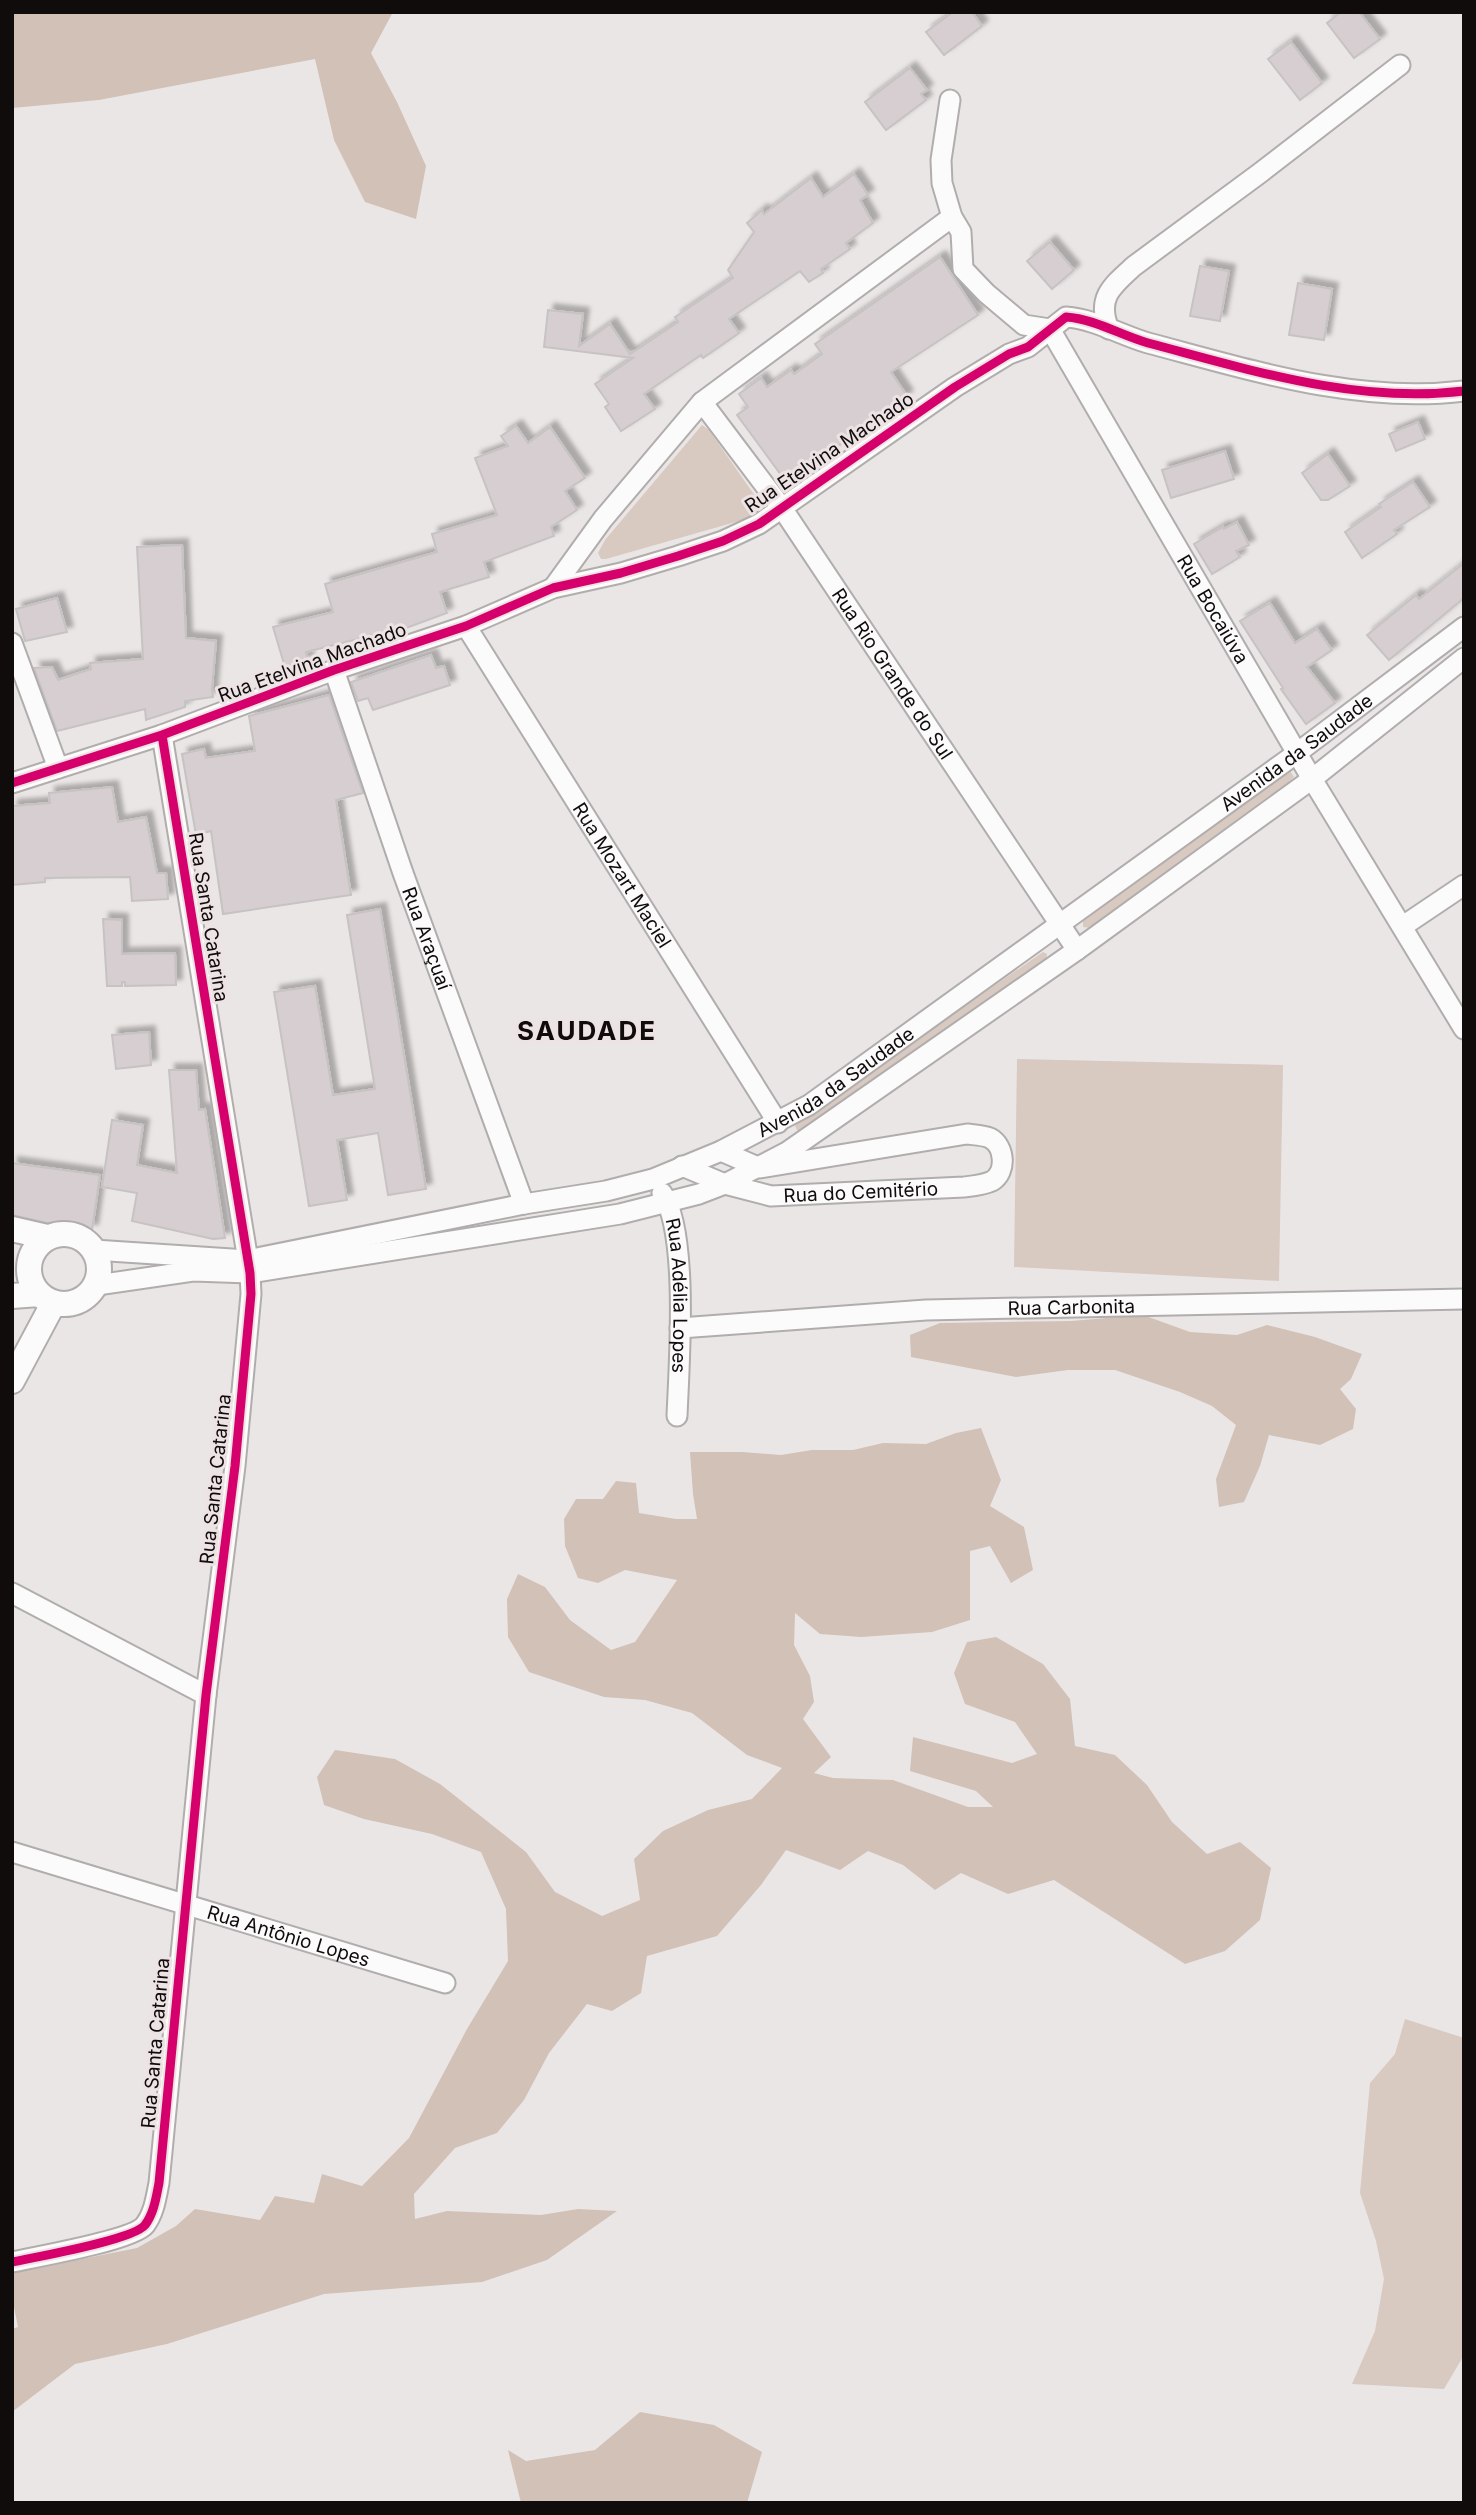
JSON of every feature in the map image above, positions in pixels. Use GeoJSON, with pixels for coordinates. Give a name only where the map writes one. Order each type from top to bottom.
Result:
{"type":"FeatureCollection","features":[{"type":"Feature","properties":{"kind":"street"},"geometry":{"type":"LineString","coordinates":[[1109,329],[1102,314],[1104,301],[1114,284],[1133,266],[1400,65]]}},
{"type":"Feature","properties":{"kind":"street"},"geometry":{"type":"LineString","coordinates":[[950,100],[941,160],[942,183],[952,217],[961,232],[963,269],[986,293],[1024,325],[1050,328]]}},
{"type":"Feature","properties":{"kind":"street"},"geometry":{"type":"LineString","coordinates":[[553,588],[610,510],[702,401],[952,217]]}},
{"type":"Feature","properties":{"kind":"street","name":"Rua Etelvina Machado"},"geometry":{"type":"LineString","coordinates":[[12,783],[162,735],[334,670],[466,626],[553,588],[621,573],[723,541],[782,508],[955,387],[1009,354],[1028,347],[1066,317],[1084,318],[1132,338],[1277,378],[1353,390],[1405,394],[1464,391]]}},
{"type":"Feature","properties":{"kind":"street","name":"Rua Bocaiúva"},"geometry":{"type":"LineString","coordinates":[[1050,328],[1312,779],[1464,1029]]}},
{"type":"Feature","properties":{"kind":"street","name":"Rua Rio Grande do Sul"},"geometry":{"type":"LineString","coordinates":[[702,401],[782,508],[1077,950]]}},
{"type":"Feature","properties":{"kind":"street","name":"Rua Mozart Maciel"},"geometry":{"type":"LineString","coordinates":[[466,626],[778,1124]]}},
{"type":"Feature","properties":{"kind":"street","name":"Avenida da Saudade"},"geometry":{"type":"LineString","coordinates":[[94,1250],[248,1266],[524,1204],[606,1191],[653,1179],[722,1151],[778,1124],[820,1097],[1297,753],[1464,627]]}},
{"type":"Feature","properties":{"kind":"street"},"geometry":{"type":"LineString","coordinates":[[12,643],[58,768]]}},
{"type":"Feature","properties":{"kind":"street","name":"Avenida da Saudade"},"geometry":{"type":"LineString","coordinates":[[97,1285],[620,1214],[669,1203],[725,1184],[760,1168],[831,1123],[1077,950],[1312,779],[1464,658]]}},
{"type":"Feature","properties":{"kind":"street","name":"Rua Araçuaí"},"geometry":{"type":"LineString","coordinates":[[334,670],[403,873],[524,1204]]}},
{"type":"Feature","properties":{"kind":"street","name":"Rua Santa Catarina"},"geometry":{"type":"LineString","coordinates":[[12,2262],[124,2236],[143,2227],[154,2208],[159,2183],[206,1695],[235,1466],[251,1294],[162,735]]}},
{"type":"Feature","properties":{"kind":"street"},"geometry":{"type":"LineString","coordinates":[[1403,926],[1464,885]]}},
{"type":"Feature","properties":{"kind":"street","name":"Rua do Cemitério"},"geometry":{"type":"LineString","coordinates":[[682,1166],[725,1184],[771,1196],[964,1188],[992,1180],[999,1174],[1003,1161],[1000,1148],[991,1139],[967,1135],[760,1168]]}},
{"type":"Feature","properties":{"kind":"street"},"geometry":{"type":"LineString","coordinates":[[722,1151],[760,1168]]}},
{"type":"Feature","properties":{"kind":"street","name":"Rua Adélia Lopes"},"geometry":{"type":"LineString","coordinates":[[653,1179],[669,1203],[675,1220],[680,1328],[677,1416]]}},
{"type":"Feature","properties":{"kind":"street"},"geometry":{"type":"LineString","coordinates":[[12,1229],[47,1237]]}},
{"type":"Feature","properties":{"kind":"street"},"geometry":{"type":"LineString","coordinates":[[12,1296],[46,1299],[66,1305],[89,1295],[97,1285],[100,1266],[94,1250],[81,1237],[64,1233],[47,1237],[37,1245],[30,1257],[28,1270],[32,1283],[46,1299]]}},
{"type":"Feature","properties":{"kind":"street"},"geometry":{"type":"LineString","coordinates":[[12,1381],[46,1299]]}},
{"type":"Feature","properties":{"kind":"street","name":"Rua Carbonita"},"geometry":{"type":"LineString","coordinates":[[680,1328],[926,1310],[1464,1299]]}},
{"type":"Feature","properties":{"kind":"street"},"geometry":{"type":"LineString","coordinates":[[12,1593],[206,1695]]}},
{"type":"Feature","properties":{"kind":"street","name":"Rua Antônio Lopes"},"geometry":{"type":"LineString","coordinates":[[12,1852],[444,1983]]}},
{"type":"Feature","properties":{"kind":"shaded area"},"geometry":{"type":"Polygon","coordinates":[[[12,12],[393,12],[371,53],[426,166],[416,219],[365,202],[334,140],[315,59],[99,100],[12,108],[12,12]]]}},
{"type":"Feature","properties":{"kind":"shaded area"},"geometry":{"type":"Polygon","coordinates":[[[702,425],[709,430],[761,508],[746,519],[601,559],[598,553],[605,540],[702,425]]]}},
{"type":"Feature","properties":{"kind":"shaded area"},"geometry":{"type":"Polygon","coordinates":[[[1290,771],[1294,777],[1287,784],[1098,924],[1091,928],[1083,927],[1083,921],[1091,914],[1290,771]]]}},
{"type":"Feature","properties":{"kind":"shaded area"},"geometry":{"type":"Polygon","coordinates":[[[1043,952],[1047,954],[1046,961],[801,1131],[797,1130],[795,1126],[799,1121],[1043,952]]]}},
{"type":"Feature","properties":{"kind":"shaded area"},"geometry":{"type":"Polygon","coordinates":[[[1017,1059],[1283,1065],[1279,1281],[1014,1267],[1017,1059]]]}},
{"type":"Feature","properties":{"kind":"shaded area"},"geometry":{"type":"Polygon","coordinates":[[[1143,1315],[1190,1332],[1237,1335],[1267,1325],[1315,1337],[1362,1354],[1351,1379],[1340,1389],[1356,1409],[1353,1429],[1320,1445],[1269,1435],[1260,1466],[1244,1502],[1219,1507],[1216,1479],[1236,1425],[1212,1406],[1115,1370],[1068,1370],[1016,1377],[911,1357],[910,1335],[940,1323],[1071,1321],[1143,1315]]]}},
{"type":"Feature","properties":{"kind":"shaded area"},"geometry":{"type":"Polygon","coordinates":[[[981,1428],[1001,1480],[990,1506],[1024,1527],[1033,1570],[1011,1583],[990,1546],[970,1551],[970,1620],[932,1632],[861,1637],[820,1634],[795,1613],[794,1645],[810,1676],[814,1702],[803,1719],[831,1757],[814,1773],[833,1778],[893,1780],[968,1807],[993,1807],[976,1791],[910,1771],[913,1737],[1012,1763],[1037,1754],[1015,1722],[965,1704],[954,1673],[967,1642],[996,1637],[1043,1664],[1070,1699],[1075,1746],[1115,1755],[1147,1785],[1172,1822],[1207,1854],[1240,1842],[1271,1868],[1260,1920],[1225,1951],[1185,1964],[1054,1880],[1008,1894],[961,1873],[935,1890],[903,1865],[868,1851],[840,1870],[786,1850],[761,1885],[717,1936],[647,1956],[641,1993],[612,2011],[587,2004],[549,2053],[524,2100],[497,2133],[455,2148],[414,2194],[415,2219],[447,2211],[541,2215],[578,2209],[617,2211],[547,2260],[482,2282],[324,2294],[167,2344],[75,2364],[12,2412],[12,2329],[18,2327],[12,2297],[12,2273],[137,2248],[176,2226],[195,2209],[260,2220],[275,2196],[314,2203],[322,2174],[362,2186],[409,2138],[467,2029],[508,1961],[506,1909],[481,1852],[432,1834],[364,1819],[324,1805],[317,1777],[335,1750],[395,1759],[440,1784],[526,1852],[555,1892],[602,1916],[640,1900],[634,1859],[663,1831],[708,1810],[752,1799],[782,1768],[747,1755],[692,1713],[645,1700],[604,1697],[529,1672],[508,1637],[507,1599],[518,1574],[545,1587],[570,1620],[611,1650],[635,1642],[677,1580],[625,1570],[598,1583],[578,1578],[565,1546],[564,1519],[576,1499],[603,1499],[616,1481],[636,1483],[639,1513],[676,1519],[697,1519],[690,1452],[781,1455],[812,1450],[853,1450],[883,1443],[926,1444],[956,1433],[981,1428]]]}},
{"type":"Feature","properties":{"kind":"shaded area"},"geometry":{"type":"Polygon","coordinates":[[[1405,2019],[1464,2038],[1464,2355],[1444,2389],[1352,2384],[1375,2331],[1384,2279],[1376,2241],[1360,2193],[1370,2083],[1395,2054],[1405,2019]]]}},
{"type":"Feature","properties":{"kind":"shaded area"},"geometry":{"type":"Polygon","coordinates":[[[640,2412],[714,2425],[762,2452],[747,2503],[521,2503],[508,2450],[526,2461],[595,2450],[640,2412]]]}},
{"type":"Feature","properties":{"kind":"building"},"geometry":{"type":"Polygon","coordinates":[[[953,12],[972,12],[982,26],[944,55],[926,32],[953,12]]]}},
{"type":"Feature","properties":{"kind":"building"},"geometry":{"type":"Polygon","coordinates":[[[1341,12],[1359,12],[1380,39],[1354,58],[1327,23],[1341,12]]]}},
{"type":"Feature","properties":{"kind":"building"},"geometry":{"type":"Polygon","coordinates":[[[1291,42],[1322,83],[1300,100],[1268,59],[1291,42]]]}},
{"type":"Feature","properties":{"kind":"building"},"geometry":{"type":"Polygon","coordinates":[[[910,68],[927,90],[921,94],[926,100],[886,130],[865,102],[910,68]]]}},
{"type":"Feature","properties":{"kind":"building"},"geometry":{"type":"Polygon","coordinates":[[[854,174],[868,195],[860,200],[873,223],[846,243],[850,249],[821,269],[823,273],[809,282],[800,271],[729,319],[739,333],[644,394],[655,409],[621,431],[605,407],[609,404],[595,384],[633,358],[544,347],[548,310],[583,314],[579,346],[610,324],[630,354],[678,322],[675,317],[733,278],[728,270],[754,232],[747,223],[762,210],[764,214],[811,178],[823,197],[854,174]]]}},
{"type":"Feature","properties":{"kind":"building"},"geometry":{"type":"Polygon","coordinates":[[[1050,242],[1074,270],[1052,289],[1027,261],[1050,242]]]}},
{"type":"Feature","properties":{"kind":"building"},"geometry":{"type":"Polygon","coordinates":[[[940,257],[978,315],[891,372],[907,396],[787,483],[737,415],[748,407],[739,394],[761,378],[767,387],[791,370],[794,374],[822,354],[815,344],[940,257]]]}},
{"type":"Feature","properties":{"kind":"building"},"geometry":{"type":"Polygon","coordinates":[[[1200,266],[1229,271],[1220,321],[1190,316],[1200,266]]]}},
{"type":"Feature","properties":{"kind":"building"},"geometry":{"type":"Polygon","coordinates":[[[1298,283],[1332,289],[1324,340],[1289,335],[1298,283]]]}},
{"type":"Feature","properties":{"kind":"building"},"geometry":{"type":"Polygon","coordinates":[[[1418,422],[1425,439],[1396,451],[1389,434],[1418,422]]]}},
{"type":"Feature","properties":{"kind":"building"},"geometry":{"type":"Polygon","coordinates":[[[516,426],[528,443],[550,427],[585,478],[565,491],[577,510],[551,527],[554,536],[484,562],[489,577],[440,592],[447,613],[387,635],[386,632],[306,652],[308,660],[285,667],[273,627],[333,612],[325,584],[437,552],[432,534],[497,515],[475,458],[508,446],[501,436],[516,426]]]}},
{"type":"Feature","properties":{"kind":"building"},"geometry":{"type":"Polygon","coordinates":[[[1225,451],[1234,479],[1171,498],[1162,470],[1225,451]]]}},
{"type":"Feature","properties":{"kind":"building"},"geometry":{"type":"Polygon","coordinates":[[[1328,454],[1350,486],[1328,500],[1321,500],[1302,473],[1328,454]]]}},
{"type":"Feature","properties":{"kind":"building"},"geometry":{"type":"Polygon","coordinates":[[[1413,482],[1430,507],[1394,530],[1397,534],[1362,558],[1345,532],[1381,507],[1379,504],[1413,482]]]}},
{"type":"Feature","properties":{"kind":"building"},"geometry":{"type":"Polygon","coordinates":[[[1237,522],[1249,545],[1236,551],[1240,557],[1212,574],[1194,544],[1237,522]]]}},
{"type":"Feature","properties":{"kind":"building"},"geometry":{"type":"Polygon","coordinates":[[[182,545],[186,638],[216,641],[213,697],[185,701],[185,707],[146,720],[145,709],[57,731],[34,668],[52,667],[58,680],[91,669],[90,663],[143,659],[137,547],[182,545]]]}},
{"type":"Feature","properties":{"kind":"building"},"geometry":{"type":"Polygon","coordinates":[[[1464,563],[1464,598],[1389,660],[1367,635],[1416,595],[1419,599],[1464,563]]]}},
{"type":"Feature","properties":{"kind":"building"},"geometry":{"type":"Polygon","coordinates":[[[57,598],[67,632],[25,641],[16,609],[57,598]]]}},
{"type":"Feature","properties":{"kind":"building"},"geometry":{"type":"Polygon","coordinates":[[[1270,603],[1295,643],[1317,629],[1332,650],[1307,667],[1335,703],[1306,724],[1281,689],[1283,688],[1240,621],[1270,603]]]}},
{"type":"Feature","properties":{"kind":"building"},"geometry":{"type":"Polygon","coordinates":[[[431,655],[436,668],[444,666],[450,685],[373,710],[368,698],[358,701],[351,682],[431,655]]]}},
{"type":"Feature","properties":{"kind":"building"},"geometry":{"type":"Polygon","coordinates":[[[329,695],[363,793],[336,800],[351,895],[223,914],[211,831],[196,835],[182,754],[204,749],[206,758],[255,751],[249,716],[329,695]]]}},
{"type":"Feature","properties":{"kind":"building"},"geometry":{"type":"Polygon","coordinates":[[[112,787],[118,822],[146,817],[157,873],[166,873],[168,899],[132,901],[130,877],[45,878],[45,882],[12,885],[12,806],[50,803],[49,793],[112,787]]]}},
{"type":"Feature","properties":{"kind":"building"},"geometry":{"type":"Polygon","coordinates":[[[380,909],[426,1189],[388,1195],[378,1133],[337,1140],[347,1200],[309,1206],[274,992],[315,986],[333,1095],[375,1089],[347,915],[380,909]]]}},
{"type":"Feature","properties":{"kind":"building"},"geometry":{"type":"Polygon","coordinates":[[[103,919],[122,920],[122,954],[175,953],[176,985],[125,986],[125,982],[122,982],[122,986],[107,986],[103,919]]]}},
{"type":"Feature","properties":{"kind":"building"},"geometry":{"type":"Polygon","coordinates":[[[149,1032],[151,1065],[116,1069],[112,1035],[149,1032]]]}},
{"type":"Feature","properties":{"kind":"building"},"geometry":{"type":"Polygon","coordinates":[[[169,1070],[196,1070],[199,1110],[205,1109],[225,1238],[213,1239],[132,1221],[137,1193],[102,1187],[112,1120],[143,1125],[137,1165],[177,1173],[169,1070]]]}},
{"type":"Feature","properties":{"kind":"building"},"geometry":{"type":"Polygon","coordinates":[[[12,1163],[100,1175],[92,1230],[12,1215],[12,1163]]]}},
{"type":"Feature","properties":{"kind":"cycle path"},"geometry":{"type":"LineString","coordinates":[[12,783],[162,735],[334,670],[466,626],[553,588],[621,573],[723,541],[759,524],[955,387],[1009,354],[1028,347],[1066,317],[1097,324],[1148,343],[1304,382],[1384,393],[1464,391]]}},
{"type":"Feature","properties":{"kind":"cycle path"},"geometry":{"type":"LineString","coordinates":[[12,2262],[83,2247],[137,2231],[145,2225],[154,2205],[159,2183],[206,1695],[235,1466],[251,1294],[250,1273],[162,735]]}},
{"type":"Feature","properties":{"kind":"district","name":"SAUDADE"},"geometry":{"type":"Point","coordinates":[587,1031]}}]}
